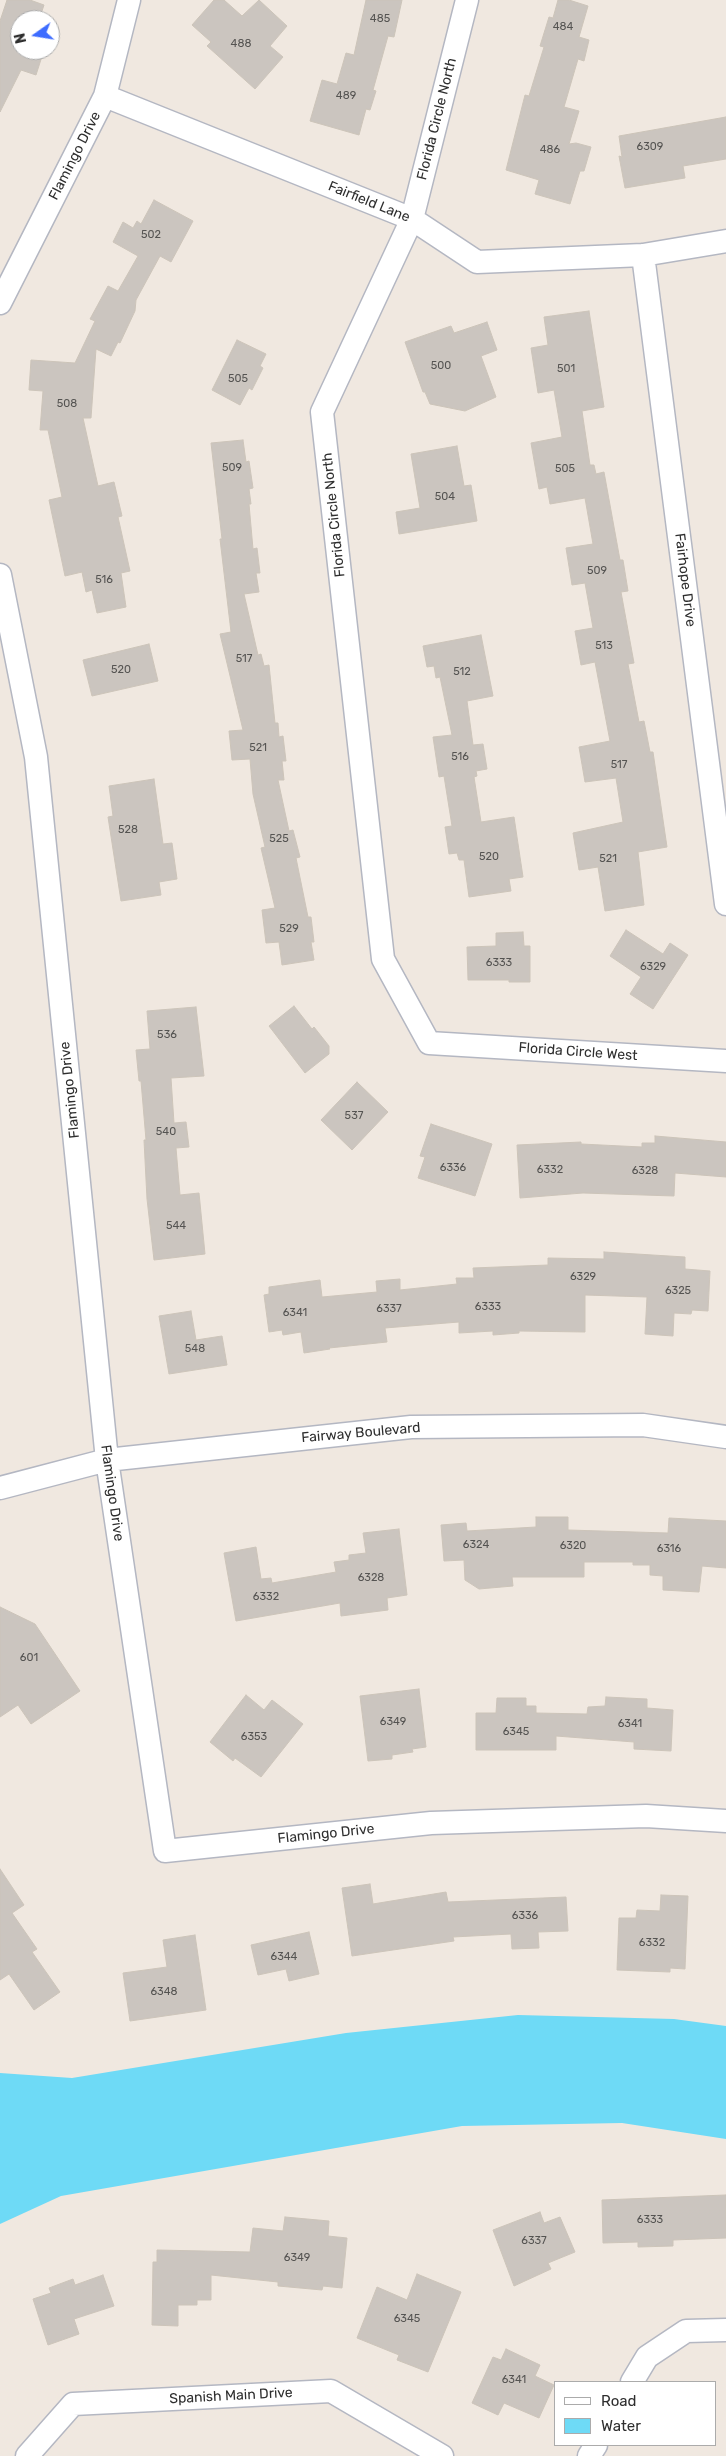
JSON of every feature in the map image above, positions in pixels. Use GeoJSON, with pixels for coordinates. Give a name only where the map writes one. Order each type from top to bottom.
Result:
{"type":"FeatureCollection","features":[{"type":"Feature","properties":{"kind":"street","name":"Flamingo Drive"},"geometry":{"type":"LineString","coordinates":[[0,303],[105,96],[128,0]]}},
{"type":"Feature","properties":{"kind":"street","name":"Florida Circle North"},"geometry":{"type":"LineString","coordinates":[[429,1043],[383,959],[322,412],[412,219],[467,0]]}},
{"type":"Feature","properties":{"kind":"street","name":"Fairfield Lane"},"geometry":{"type":"LineString","coordinates":[[105,96],[412,219],[477,262],[643,255],[726,240]]}},
{"type":"Feature","properties":{"kind":"street","name":"Fairhope Drive"},"geometry":{"type":"LineString","coordinates":[[643,255],[726,904]]}},
{"type":"Feature","properties":{"kind":"street","name":"Flamingo Drive"},"geometry":{"type":"LineString","coordinates":[[0,575],[36,757],[107,1460],[165,1851],[431,1823],[646,1816],[726,1821]]}},
{"type":"Feature","properties":{"kind":"street","name":"Florida Circle West"},"geometry":{"type":"LineString","coordinates":[[429,1043],[726,1061]]}},
{"type":"Feature","properties":{"kind":"street","name":"Fairway Boulevard"},"geometry":{"type":"LineString","coordinates":[[0,1488],[107,1460],[411,1427],[643,1425],[726,1437]]}},
{"type":"Feature","properties":{"kind":"street"},"geometry":{"type":"LineString","coordinates":[[633,2381],[647,2357],[686,2331],[726,2330]]}},
{"type":"Feature","properties":{"kind":"street","name":"Spanish Main Drive"},"geometry":{"type":"LineString","coordinates":[[27,2456],[72,2404],[331,2391],[442,2456]]}},
{"type":"Feature","properties":{"kind":"water"},"geometry":{"type":"Polygon","coordinates":[[[518,2015],[674,2019],[726,2026],[726,2139],[622,2123],[462,2126],[61,2196],[0,2224],[0,2073],[72,2078],[346,2033],[518,2015]]]}},
{"type":"Feature","properties":{"kind":"building"},"geometry":{"type":"Polygon","coordinates":[[[7,0],[30,0],[44,5],[42,10],[10,10],[10,60],[41,60],[36,75],[21,70],[0,112],[0,21],[7,0]]]}},
{"type":"Feature","properties":{"kind":"building"},"geometry":{"type":"Polygon","coordinates":[[[214,0],[224,0],[242,16],[259,0],[287,26],[270,46],[283,57],[255,89],[207,46],[211,42],[192,25],[214,0]]]}},
{"type":"Feature","properties":{"kind":"building"},"geometry":{"type":"Polygon","coordinates":[[[366,0],[402,0],[394,37],[388,36],[373,90],[376,91],[370,110],[366,109],[359,135],[310,121],[322,80],[337,84],[346,53],[354,55],[366,0]]]}},
{"type":"Feature","properties":{"kind":"building"},"geometry":{"type":"Polygon","coordinates":[[[558,0],[569,0],[588,6],[579,37],[589,40],[584,61],[578,59],[564,107],[579,111],[569,144],[576,143],[591,147],[584,171],[580,171],[570,204],[535,194],[539,180],[506,170],[525,95],[529,96],[544,47],[540,46],[549,17],[553,18],[558,0]]]}},
{"type":"Feature","properties":{"kind":"building"},"geometry":{"type":"Polygon","coordinates":[[[726,117],[726,159],[683,166],[685,178],[625,188],[619,156],[622,157],[619,136],[726,117]]]}},
{"type":"Feature","properties":{"kind":"building"},"geometry":{"type":"Polygon","coordinates":[[[154,200],[193,221],[171,262],[160,256],[136,300],[135,311],[120,343],[118,342],[111,356],[96,349],[91,418],[83,418],[98,486],[114,482],[122,516],[118,517],[130,571],[121,573],[126,607],[97,613],[92,590],[86,592],[82,572],[65,576],[49,500],[62,497],[48,430],[40,430],[43,391],[29,390],[31,360],[75,363],[95,321],[90,319],[108,286],[118,291],[138,256],[113,242],[123,222],[133,228],[137,221],[141,224],[154,200]]]}},
{"type":"Feature","properties":{"kind":"building"},"geometry":{"type":"Polygon","coordinates":[[[589,311],[604,407],[582,411],[590,465],[594,465],[596,474],[604,472],[620,560],[623,560],[628,591],[621,592],[634,663],[628,664],[639,722],[644,721],[650,752],[653,752],[667,847],[638,852],[644,905],[605,911],[598,867],[579,870],[573,833],[623,822],[616,778],[585,782],[579,747],[610,741],[595,662],[581,665],[575,631],[593,628],[585,583],[572,585],[566,548],[593,544],[585,498],[550,504],[547,487],[539,489],[531,443],[562,437],[554,390],[538,393],[531,348],[548,345],[544,317],[589,311]]]}},
{"type":"Feature","properties":{"kind":"building"},"geometry":{"type":"Polygon","coordinates":[[[487,322],[497,350],[481,356],[496,397],[465,411],[430,404],[425,392],[423,392],[405,342],[451,326],[454,333],[487,322]]]}},
{"type":"Feature","properties":{"kind":"building"},"geometry":{"type":"Polygon","coordinates":[[[237,340],[266,354],[260,366],[263,368],[252,390],[249,388],[240,405],[212,390],[237,340]]]}},
{"type":"Feature","properties":{"kind":"building"},"geometry":{"type":"Polygon","coordinates":[[[243,440],[246,462],[249,461],[253,488],[249,489],[251,504],[249,504],[253,549],[257,548],[260,573],[256,573],[259,592],[244,594],[258,655],[261,654],[264,666],[269,665],[275,723],[278,723],[279,737],[283,736],[286,761],[282,761],[284,780],[278,780],[289,831],[293,830],[300,857],[296,858],[308,917],[311,917],[314,942],[311,942],[314,960],[282,965],[279,942],[266,943],[262,910],[275,908],[261,848],[265,847],[253,794],[250,759],[232,760],[229,731],[243,730],[220,634],[231,632],[211,443],[243,440]]]}},
{"type":"Feature","properties":{"kind":"building"},"geometry":{"type":"Polygon","coordinates":[[[457,446],[464,486],[471,485],[477,521],[399,534],[396,512],[420,508],[411,454],[457,446]]]}},
{"type":"Feature","properties":{"kind":"building"},"geometry":{"type":"Polygon","coordinates":[[[481,635],[493,696],[467,701],[473,745],[483,744],[487,769],[476,771],[477,776],[474,777],[481,822],[514,817],[523,877],[509,879],[511,891],[469,897],[464,860],[459,860],[457,853],[449,854],[445,827],[452,826],[444,776],[439,777],[433,737],[452,735],[440,677],[436,678],[434,666],[427,667],[423,646],[481,635]]]}},
{"type":"Feature","properties":{"kind":"building"},"geometry":{"type":"Polygon","coordinates":[[[149,644],[158,681],[92,696],[83,660],[149,644]]]}},
{"type":"Feature","properties":{"kind":"building"},"geometry":{"type":"Polygon","coordinates":[[[154,779],[163,844],[172,843],[177,879],[159,882],[161,895],[121,901],[108,817],[113,816],[109,786],[154,779]]]}},
{"type":"Feature","properties":{"kind":"building"},"geometry":{"type":"Polygon","coordinates":[[[626,930],[663,954],[670,943],[688,955],[653,1009],[630,994],[641,977],[610,956],[626,930]]]}},
{"type":"Feature","properties":{"kind":"building"},"geometry":{"type":"Polygon","coordinates":[[[523,932],[524,946],[530,946],[530,982],[468,980],[467,947],[496,946],[496,933],[523,932]]]}},
{"type":"Feature","properties":{"kind":"building"},"geometry":{"type":"Polygon","coordinates":[[[294,1006],[312,1029],[314,1027],[329,1046],[329,1054],[305,1073],[269,1026],[294,1006]]]}},
{"type":"Feature","properties":{"kind":"building"},"geometry":{"type":"Polygon","coordinates":[[[196,1007],[204,1076],[171,1078],[174,1123],[186,1122],[189,1147],[176,1148],[180,1195],[199,1193],[205,1254],[154,1260],[147,1199],[144,1140],[146,1140],[141,1081],[139,1081],[136,1050],[150,1049],[147,1011],[196,1007]]]}},
{"type":"Feature","properties":{"kind":"building"},"geometry":{"type":"Polygon","coordinates":[[[357,1082],[388,1112],[352,1150],[321,1120],[357,1082]]]}},
{"type":"Feature","properties":{"kind":"building"},"geometry":{"type":"Polygon","coordinates":[[[431,1124],[492,1144],[475,1196],[418,1178],[425,1157],[420,1156],[431,1124]]]}},
{"type":"Feature","properties":{"kind":"building"},"geometry":{"type":"Polygon","coordinates":[[[655,1136],[726,1142],[726,1177],[675,1173],[674,1196],[583,1193],[520,1198],[517,1145],[581,1142],[581,1144],[642,1147],[642,1143],[655,1143],[655,1136]]]}},
{"type":"Feature","properties":{"kind":"building"},"geometry":{"type":"Polygon","coordinates":[[[604,1252],[685,1257],[685,1269],[710,1271],[708,1311],[692,1310],[691,1314],[674,1313],[673,1336],[645,1334],[647,1297],[585,1295],[585,1332],[519,1331],[519,1333],[493,1335],[493,1331],[459,1333],[459,1322],[385,1328],[387,1342],[329,1348],[304,1353],[301,1332],[283,1335],[282,1330],[269,1332],[264,1295],[269,1294],[269,1287],[320,1280],[322,1297],[377,1292],[376,1281],[400,1279],[400,1290],[457,1284],[456,1278],[474,1278],[473,1268],[548,1265],[548,1258],[604,1259],[604,1252]]]}},
{"type":"Feature","properties":{"kind":"building"},"geometry":{"type":"Polygon","coordinates":[[[191,1311],[196,1340],[222,1336],[227,1365],[169,1374],[159,1316],[191,1311]]]}},
{"type":"Feature","properties":{"kind":"building"},"geometry":{"type":"Polygon","coordinates":[[[536,1517],[568,1517],[568,1530],[668,1533],[669,1518],[726,1521],[726,1568],[702,1566],[699,1592],[663,1590],[663,1576],[650,1575],[650,1565],[633,1565],[633,1562],[584,1562],[584,1577],[512,1577],[513,1586],[479,1589],[465,1580],[464,1560],[444,1561],[441,1525],[466,1523],[467,1531],[536,1527],[536,1517]]]}},
{"type":"Feature","properties":{"kind":"building"},"geometry":{"type":"Polygon","coordinates":[[[399,1529],[407,1595],[387,1598],[388,1610],[341,1616],[340,1603],[236,1621],[224,1553],[256,1547],[261,1579],[271,1578],[272,1583],[336,1572],[334,1562],[349,1560],[349,1555],[366,1553],[363,1533],[399,1529]]]}},
{"type":"Feature","properties":{"kind":"building"},"geometry":{"type":"Polygon","coordinates":[[[0,1607],[35,1624],[80,1691],[31,1724],[18,1705],[0,1717],[0,1607]]]}},
{"type":"Feature","properties":{"kind":"building"},"geometry":{"type":"Polygon","coordinates":[[[419,1689],[426,1747],[412,1749],[413,1752],[392,1755],[392,1759],[368,1761],[360,1696],[419,1689]]]}},
{"type":"Feature","properties":{"kind":"building"},"geometry":{"type":"Polygon","coordinates":[[[246,1695],[264,1710],[272,1700],[303,1724],[261,1777],[235,1758],[233,1761],[210,1742],[246,1695]]]}},
{"type":"Feature","properties":{"kind":"building"},"geometry":{"type":"Polygon","coordinates":[[[606,1697],[647,1699],[647,1708],[673,1710],[671,1751],[634,1749],[634,1742],[556,1736],[556,1750],[476,1750],[476,1713],[496,1713],[497,1698],[526,1698],[526,1706],[536,1706],[536,1713],[587,1714],[588,1707],[605,1706],[606,1697]]]}},
{"type":"Feature","properties":{"kind":"building"},"geometry":{"type":"Polygon","coordinates":[[[0,1869],[24,1905],[12,1913],[37,1949],[32,1952],[60,1992],[34,2010],[9,1974],[0,1980],[0,1869]]]}},
{"type":"Feature","properties":{"kind":"building"},"geometry":{"type":"Polygon","coordinates":[[[370,1884],[373,1904],[446,1892],[448,1902],[566,1897],[568,1931],[538,1932],[539,1948],[512,1949],[511,1934],[453,1937],[454,1941],[352,1956],[342,1888],[370,1884]]]}},
{"type":"Feature","properties":{"kind":"building"},"geometry":{"type":"Polygon","coordinates":[[[661,1895],[688,1896],[685,1969],[670,1968],[670,1972],[617,1970],[619,1918],[636,1918],[637,1910],[660,1911],[661,1895]]]}},
{"type":"Feature","properties":{"kind":"building"},"geometry":{"type":"Polygon","coordinates":[[[309,1932],[319,1974],[289,1981],[286,1969],[258,1975],[251,1945],[309,1932]]]}},
{"type":"Feature","properties":{"kind":"building"},"geometry":{"type":"Polygon","coordinates":[[[195,1935],[206,2010],[130,2021],[123,1973],[167,1967],[163,1940],[195,1935]]]}},
{"type":"Feature","properties":{"kind":"building"},"geometry":{"type":"Polygon","coordinates":[[[726,2195],[726,2238],[673,2240],[673,2246],[638,2247],[638,2242],[603,2243],[602,2200],[726,2195]]]}},
{"type":"Feature","properties":{"kind":"building"},"geometry":{"type":"Polygon","coordinates":[[[540,2212],[544,2223],[560,2217],[575,2252],[548,2263],[551,2269],[514,2286],[493,2230],[540,2212]]]}},
{"type":"Feature","properties":{"kind":"building"},"geometry":{"type":"Polygon","coordinates":[[[285,2217],[329,2221],[328,2236],[347,2238],[342,2288],[323,2286],[322,2290],[278,2286],[278,2282],[211,2275],[211,2300],[197,2300],[197,2305],[178,2305],[178,2326],[152,2325],[153,2262],[157,2262],[157,2250],[250,2252],[253,2228],[283,2231],[285,2217]]]}},
{"type":"Feature","properties":{"kind":"building"},"geometry":{"type":"Polygon","coordinates":[[[417,2274],[461,2292],[428,2372],[397,2360],[399,2355],[357,2338],[377,2287],[407,2300],[417,2274]]]}},
{"type":"Feature","properties":{"kind":"building"},"geometry":{"type":"Polygon","coordinates":[[[103,2275],[114,2306],[74,2319],[79,2334],[48,2345],[33,2299],[51,2293],[49,2288],[73,2279],[75,2285],[103,2275]]]}},
{"type":"Feature","properties":{"kind":"building"},"geometry":{"type":"Polygon","coordinates":[[[506,2349],[540,2365],[535,2376],[554,2385],[539,2418],[504,2403],[498,2415],[472,2403],[493,2357],[501,2360],[506,2349]]]}}]}
